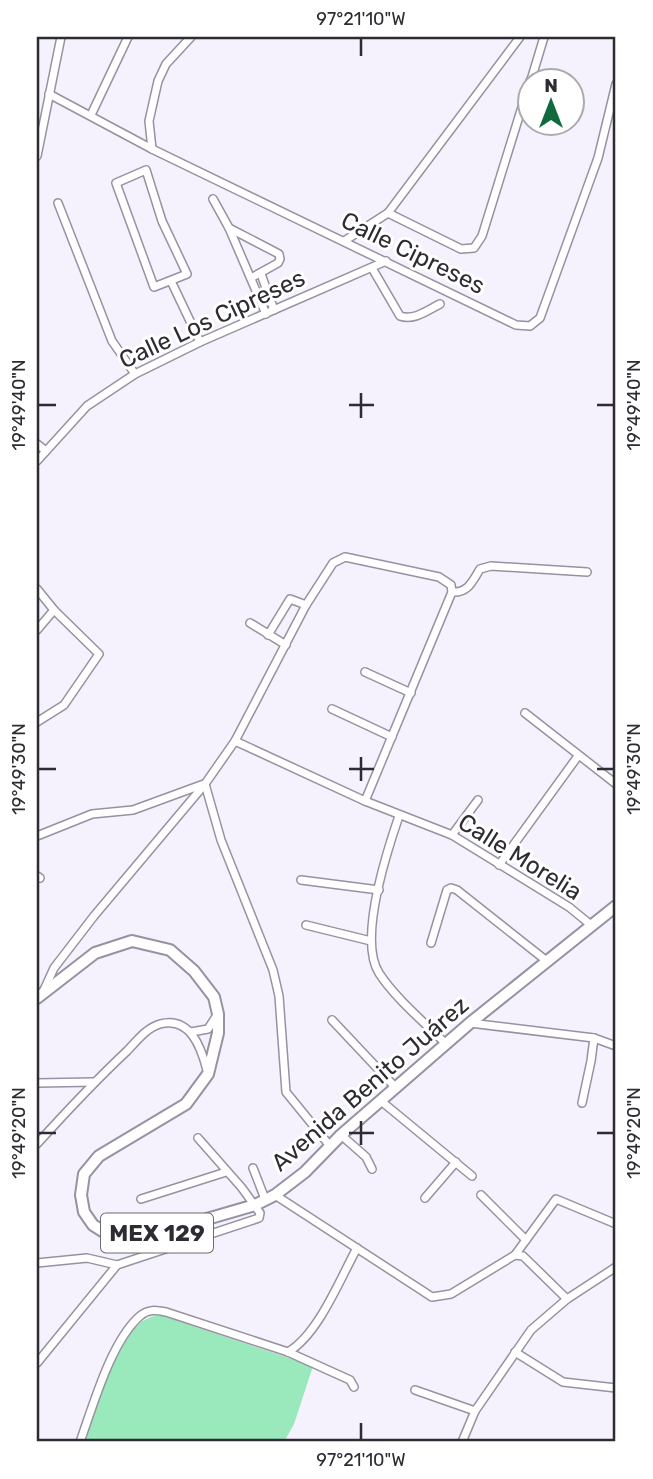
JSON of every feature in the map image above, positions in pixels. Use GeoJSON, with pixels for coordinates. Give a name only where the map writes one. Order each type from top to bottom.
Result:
{"type":"FeatureCollection","features":[{"type":"Feature","properties":{"kind":"main road","name":"Avenida Benito Juárez"},"geometry":{"type":"LineString","coordinates":[[218,1014],[218,1033],[208,1074],[186,1104],[99,1156],[84,1174],[80,1195],[84,1212],[93,1225],[112,1237],[138,1239],[265,1200],[306,1172],[341,1135],[470,1023],[616,906]]}},
{"type":"Feature","properties":{"kind":"main road"},"geometry":{"type":"LineString","coordinates":[[40,996],[95,953],[132,941],[170,950],[194,971],[214,997],[218,1014]]}},
{"type":"Feature","properties":{"kind":"street"},"geometry":{"type":"LineString","coordinates":[[37,156],[61,37]]}},
{"type":"Feature","properties":{"kind":"street"},"geometry":{"type":"LineString","coordinates":[[91,115],[128,37]]}},
{"type":"Feature","properties":{"kind":"street"},"geometry":{"type":"LineString","coordinates":[[152,149],[149,121],[158,81],[166,64],[191,37]]}},
{"type":"Feature","properties":{"kind":"street"},"geometry":{"type":"LineString","coordinates":[[344,241],[388,213],[520,37]]}},
{"type":"Feature","properties":{"kind":"street"},"geometry":{"type":"LineString","coordinates":[[535,66],[544,37]]}},
{"type":"Feature","properties":{"kind":"street","name":"Calle Cipreses"},"geometry":{"type":"LineString","coordinates":[[49,94],[152,149],[516,325],[530,326],[540,318],[598,158],[616,83]]}},
{"type":"Feature","properties":{"kind":"street"},"geometry":{"type":"LineString","coordinates":[[388,213],[461,249],[474,248],[482,236],[516,128]]}},
{"type":"Feature","properties":{"kind":"street"},"geometry":{"type":"LineString","coordinates":[[146,170],[162,221],[187,274],[172,281],[155,288],[116,183],[146,170]]}},
{"type":"Feature","properties":{"kind":"street"},"geometry":{"type":"LineString","coordinates":[[213,199],[270,312]]}},
{"type":"Feature","properties":{"kind":"street"},"geometry":{"type":"LineString","coordinates":[[58,203],[112,341],[135,374]]}},
{"type":"Feature","properties":{"kind":"street"},"geometry":{"type":"LineString","coordinates":[[229,228],[279,254],[278,263],[251,278]]}},
{"type":"Feature","properties":{"kind":"street","name":"Calle Los Cipreses"},"geometry":{"type":"LineString","coordinates":[[37,461],[86,406],[135,374],[200,342],[386,261]]}},
{"type":"Feature","properties":{"kind":"street"},"geometry":{"type":"LineString","coordinates":[[372,268],[400,316],[405,319],[440,304]]}},
{"type":"Feature","properties":{"kind":"street"},"geometry":{"type":"LineString","coordinates":[[261,274],[270,312]]}},
{"type":"Feature","properties":{"kind":"street"},"geometry":{"type":"LineString","coordinates":[[172,281],[200,342]]}},
{"type":"Feature","properties":{"kind":"street"},"geometry":{"type":"LineString","coordinates":[[37,444],[46,451]]}},
{"type":"Feature","properties":{"kind":"street"},"geometry":{"type":"LineString","coordinates":[[40,996],[54,968],[205,784],[235,741],[306,605],[338,559],[345,557],[439,577],[451,589],[460,593],[468,588],[480,569],[491,566],[587,572]]}},
{"type":"Feature","properties":{"kind":"street"},"geometry":{"type":"LineString","coordinates":[[37,589],[54,610],[99,654],[64,705],[37,722]]}},
{"type":"Feature","properties":{"kind":"street"},"geometry":{"type":"LineString","coordinates":[[365,801],[451,589]]}},
{"type":"Feature","properties":{"kind":"street"},"geometry":{"type":"LineString","coordinates":[[268,635],[290,599],[306,605]]}},
{"type":"Feature","properties":{"kind":"street"},"geometry":{"type":"LineString","coordinates":[[37,630],[54,610]]}},
{"type":"Feature","properties":{"kind":"street"},"geometry":{"type":"LineString","coordinates":[[250,623],[286,645]]}},
{"type":"Feature","properties":{"kind":"street"},"geometry":{"type":"LineString","coordinates":[[365,672],[411,693]]}},
{"type":"Feature","properties":{"kind":"street"},"geometry":{"type":"LineString","coordinates":[[332,709],[392,737]]}},
{"type":"Feature","properties":{"kind":"street"},"geometry":{"type":"LineString","coordinates":[[525,713],[616,784]]}},
{"type":"Feature","properties":{"kind":"street","name":"Calle Morelia"},"geometry":{"type":"LineString","coordinates":[[235,741],[399,816],[452,835],[569,907],[591,925]]}},
{"type":"Feature","properties":{"kind":"street"},"geometry":{"type":"LineString","coordinates":[[499,865],[578,756]]}},
{"type":"Feature","properties":{"kind":"street"},"geometry":{"type":"LineString","coordinates":[[37,836],[92,814],[132,810],[205,784]]}},
{"type":"Feature","properties":{"kind":"street"},"geometry":{"type":"LineString","coordinates":[[205,784],[221,840],[274,970],[279,996],[286,1092],[330,1146]]}},
{"type":"Feature","properties":{"kind":"street"},"geometry":{"type":"LineString","coordinates":[[452,835],[478,800]]}},
{"type":"Feature","properties":{"kind":"street"},"geometry":{"type":"LineString","coordinates":[[399,816],[389,845],[371,941],[378,972],[446,1044]]}},
{"type":"Feature","properties":{"kind":"street"},"geometry":{"type":"LineString","coordinates":[[301,880],[379,890]]}},
{"type":"Feature","properties":{"kind":"street"},"geometry":{"type":"LineString","coordinates":[[431,943],[447,890],[451,888],[548,962]]}},
{"type":"Feature","properties":{"kind":"street"},"geometry":{"type":"LineString","coordinates":[[306,925],[371,941]]}},
{"type":"Feature","properties":{"kind":"street"},"geometry":{"type":"LineString","coordinates":[[191,1032],[208,1028],[218,1014]]}},
{"type":"Feature","properties":{"kind":"street"},"geometry":{"type":"LineString","coordinates":[[332,1020],[396,1088]]}},
{"type":"Feature","properties":{"kind":"street"},"geometry":{"type":"LineString","coordinates":[[470,1023],[594,1038],[616,1046]]}},
{"type":"Feature","properties":{"kind":"street"},"geometry":{"type":"LineString","coordinates":[[37,1144],[94,1082],[155,1026],[172,1024],[191,1032],[201,1049],[208,1074]]}},
{"type":"Feature","properties":{"kind":"street"},"geometry":{"type":"LineString","coordinates":[[582,1103],[594,1038]]}},
{"type":"Feature","properties":{"kind":"street"},"geometry":{"type":"LineString","coordinates":[[37,1083],[94,1082]]}},
{"type":"Feature","properties":{"kind":"street"},"geometry":{"type":"LineString","coordinates":[[381,1101],[472,1177]]}},
{"type":"Feature","properties":{"kind":"street"},"geometry":{"type":"LineString","coordinates":[[341,1135],[366,1157],[372,1169]]}},
{"type":"Feature","properties":{"kind":"street"},"geometry":{"type":"LineString","coordinates":[[198,1138],[226,1172],[265,1200],[357,1248],[432,1297],[451,1294],[515,1255],[556,1199],[616,1224]]}},
{"type":"Feature","properties":{"kind":"street"},"geometry":{"type":"LineString","coordinates":[[425,1198],[456,1162]]}},
{"type":"Feature","properties":{"kind":"street"},"geometry":{"type":"LineString","coordinates":[[37,1264],[87,1258],[117,1265],[260,1218],[265,1200],[253,1168]]}},
{"type":"Feature","properties":{"kind":"street"},"geometry":{"type":"LineString","coordinates":[[141,1199],[226,1172]]}},
{"type":"Feature","properties":{"kind":"street"},"geometry":{"type":"LineString","coordinates":[[481,1195],[526,1240]]}},
{"type":"Feature","properties":{"kind":"street"},"geometry":{"type":"LineString","coordinates":[[288,1352],[298,1346],[317,1321],[357,1248]]}},
{"type":"Feature","properties":{"kind":"street"},"geometry":{"type":"LineString","coordinates":[[515,1255],[523,1256],[567,1299]]}},
{"type":"Feature","properties":{"kind":"street"},"geometry":{"type":"LineString","coordinates":[[37,1363],[117,1265]]}},
{"type":"Feature","properties":{"kind":"street"},"geometry":{"type":"LineString","coordinates":[[463,1442],[475,1411],[531,1330],[567,1299],[616,1267]]}},
{"type":"Feature","properties":{"kind":"street"},"geometry":{"type":"LineString","coordinates":[[80,1442],[111,1357],[141,1315],[148,1311],[166,1312],[288,1352],[349,1380],[354,1387]]}},
{"type":"Feature","properties":{"kind":"street"},"geometry":{"type":"LineString","coordinates":[[515,1352],[563,1382],[616,1388]]}},
{"type":"Feature","properties":{"kind":"street"},"geometry":{"type":"LineString","coordinates":[[415,1390],[475,1411]]}},
{"type":"Feature","properties":{"kind":"green space"},"geometry":{"type":"Polygon","coordinates":[[[154,1316],[163,1316],[313,1366],[294,1424],[284,1442],[86,1442],[100,1397],[122,1347],[139,1324],[154,1316]]]}}]}
